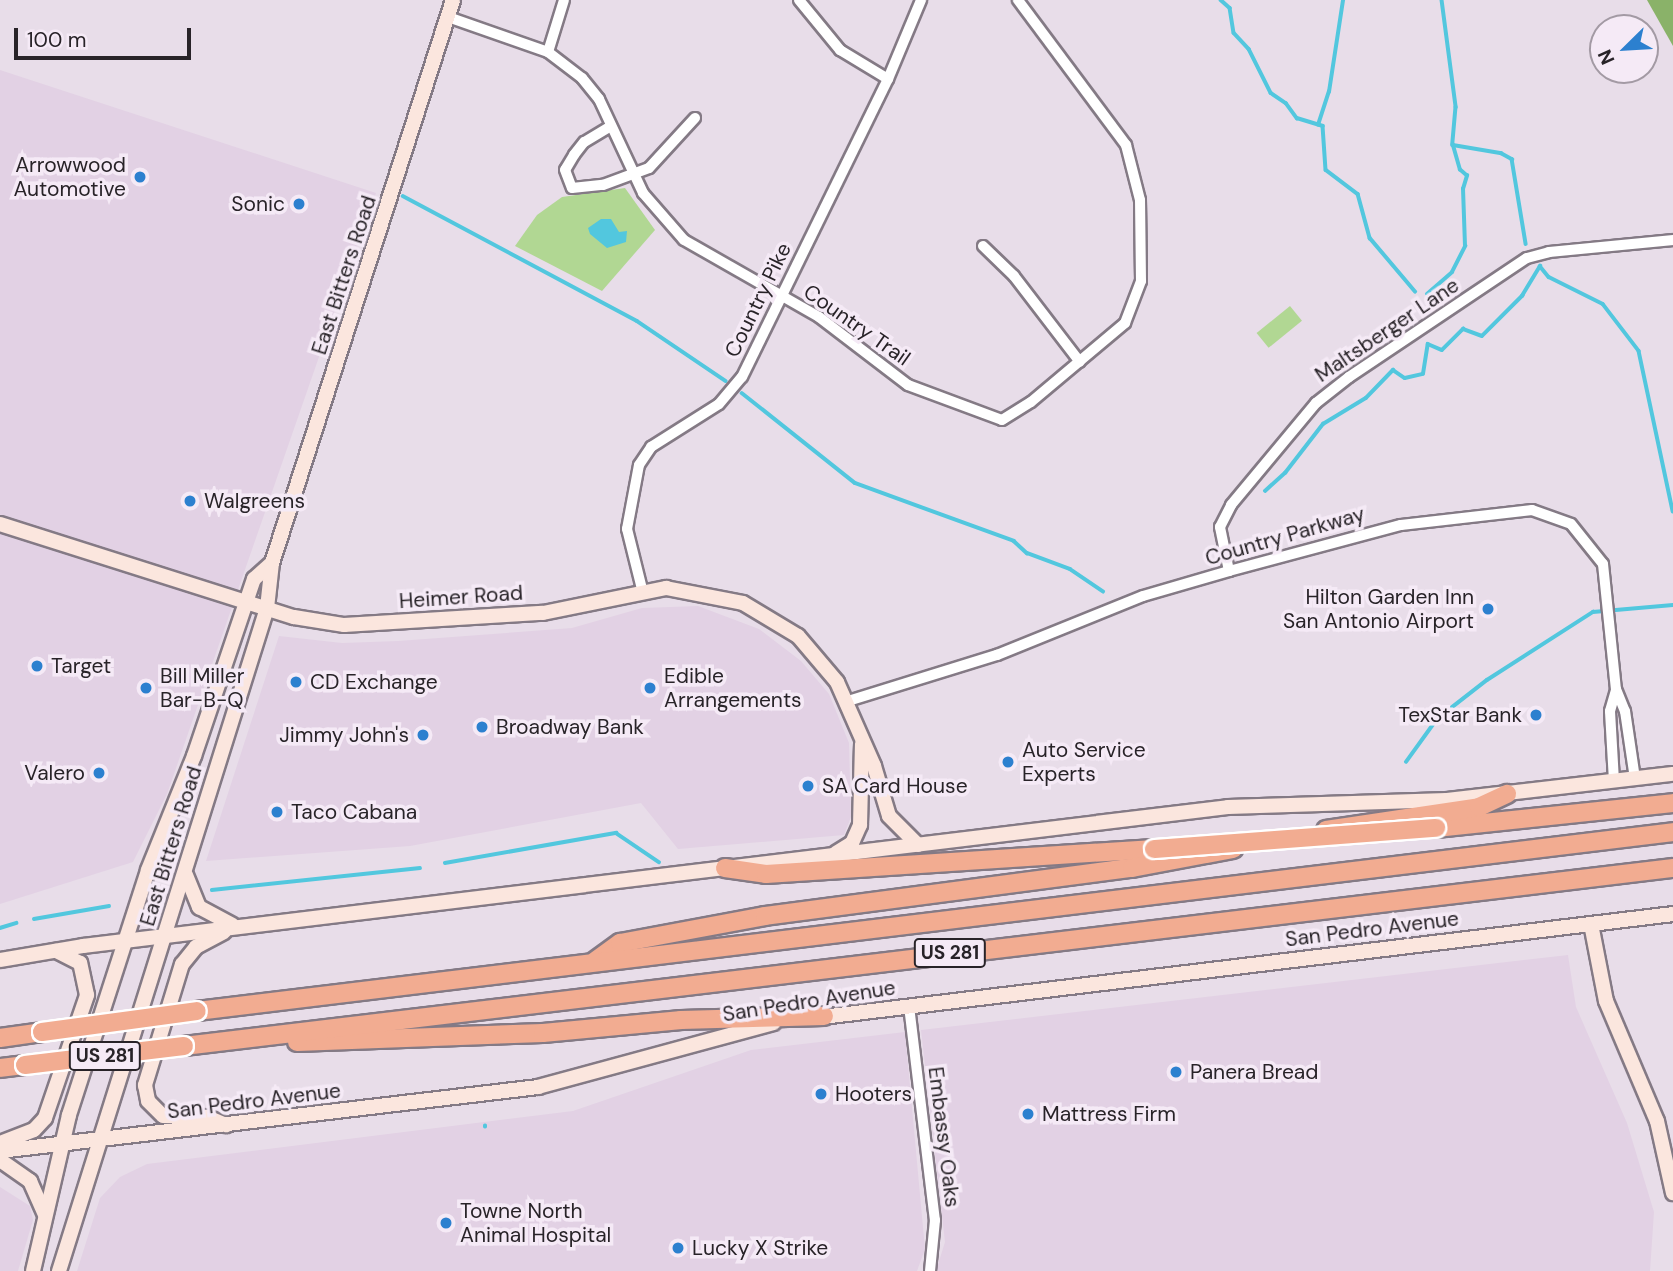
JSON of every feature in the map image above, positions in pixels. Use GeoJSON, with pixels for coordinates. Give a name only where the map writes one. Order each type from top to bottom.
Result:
{"type":"FeatureCollection","features":[{"type":"Feature","properties":{"kind":"highway"},"geometry":{"type":"LineString","coordinates":[[592,963],[620,943],[765,916],[1148,866],[1367,822],[1479,807],[1507,794]]}},
{"type":"Feature","properties":{"kind":"highway"},"geometry":{"type":"LineString","coordinates":[[725,868],[766,874],[1154,849],[1437,828],[1673,803]]}},
{"type":"Feature","properties":{"kind":"highway","name":"US 281"},"geometry":{"type":"LineString","coordinates":[[0,1038],[197,1011],[1673,832]]}},
{"type":"Feature","properties":{"kind":"highway","name":"US 281"},"geometry":{"type":"LineString","coordinates":[[0,1068],[1673,868]]}},
{"type":"Feature","properties":{"kind":"highway"},"geometry":{"type":"LineString","coordinates":[[227,1041],[337,1043],[569,1031],[681,1020],[824,1016]]}},
{"type":"Feature","properties":{"kind":"main road","name":"East Bitters Road"},"geometry":{"type":"LineString","coordinates":[[59,1271],[186,874],[267,608],[272,563],[453,0]]}},
{"type":"Feature","properties":{"kind":"main road","name":"Heimer Road"},"geometry":{"type":"LineString","coordinates":[[0,524],[246,602],[344,625],[543,613],[642,589],[704,592],[761,611],[813,650],[848,701],[862,743],[874,765],[889,816],[918,845]]}},
{"type":"Feature","properties":{"kind":"main road","name":"East Bitters Road"},"geometry":{"type":"LineString","coordinates":[[33,1271],[63,1145],[125,941],[254,579],[272,563]]}},
{"type":"Feature","properties":{"kind":"main road","name":"Heimer Road"},"geometry":{"type":"LineString","coordinates":[[831,855],[852,843],[860,825],[862,743]]}},
{"type":"Feature","properties":{"kind":"main road"},"geometry":{"type":"LineString","coordinates":[[0,960],[52,950],[238,926],[1265,803],[1447,800],[1673,774]]}},
{"type":"Feature","properties":{"kind":"main road"},"geometry":{"type":"LineString","coordinates":[[186,874],[203,911],[238,926]]}},
{"type":"Feature","properties":{"kind":"main road","name":"San Pedro Avenue"},"geometry":{"type":"LineString","coordinates":[[0,1152],[554,1085],[734,1031],[824,1016],[1673,914]]}},
{"type":"Feature","properties":{"kind":"main road"},"geometry":{"type":"LineString","coordinates":[[1591,924],[1606,1001],[1657,1121],[1673,1193]]}},
{"type":"Feature","properties":{"kind":"main road"},"geometry":{"type":"LineString","coordinates":[[227,1126],[207,1117],[163,1116],[148,1101],[145,1085],[182,964],[199,945],[238,926]]}},
{"type":"Feature","properties":{"kind":"main road"},"geometry":{"type":"LineString","coordinates":[[0,1143],[34,1130],[46,1118],[87,995],[80,963],[52,950]]}},
{"type":"Feature","properties":{"kind":"main road"},"geometry":{"type":"LineString","coordinates":[[0,1160],[34,1185],[44,1208],[45,1224]]}},
{"type":"Feature","properties":{"kind":"street"},"geometry":{"type":"LineString","coordinates":[[548,52],[564,0]]}},
{"type":"Feature","properties":{"kind":"street"},"geometry":{"type":"LineString","coordinates":[[799,0],[840,50],[888,79]]}},
{"type":"Feature","properties":{"kind":"street","name":"Country Pike"},"geometry":{"type":"LineString","coordinates":[[642,589],[627,529],[639,465],[651,447],[719,404],[742,377],[888,79],[921,0]]}},
{"type":"Feature","properties":{"kind":"street"},"geometry":{"type":"LineString","coordinates":[[983,246],[1014,276],[1080,362],[1133,311],[1141,281],[1140,200],[1120,131],[1018,0]]}},
{"type":"Feature","properties":{"kind":"street","name":"Country Trail"},"geometry":{"type":"LineString","coordinates":[[448,17],[548,52],[587,83],[611,126],[633,175],[654,209],[684,240],[819,317],[908,385],[1002,420],[1080,362]]}},
{"type":"Feature","properties":{"kind":"street"},"geometry":{"type":"LineString","coordinates":[[611,126],[584,142],[565,170],[565,178],[572,188],[582,190],[633,175],[657,162],[695,118]]}},
{"type":"Feature","properties":{"kind":"street","name":"Maltsberger Lane"},"geometry":{"type":"LineString","coordinates":[[1228,571],[1220,527],[1231,505],[1316,403],[1349,377],[1527,258],[1549,252],[1673,240]]}},
{"type":"Feature","properties":{"kind":"street","name":"Country Parkway"},"geometry":{"type":"LineString","coordinates":[[848,701],[997,655],[1143,596],[1228,571],[1401,525],[1532,510],[1571,524],[1584,536],[1602,564],[1608,590],[1616,689],[1625,711],[1635,779]]}},
{"type":"Feature","properties":{"kind":"street","name":"Country Parkway"},"geometry":{"type":"LineString","coordinates":[[1614,781],[1610,711],[1616,689]]}},
{"type":"Feature","properties":{"kind":"street","name":"Embassy Oaks"},"geometry":{"type":"LineString","coordinates":[[909,1006],[935,1220],[930,1271]]}},
{"type":"Feature","properties":{"kind":"shaded area"},"geometry":{"type":"Polygon","coordinates":[[[0,70],[376,193],[167,794],[133,862],[0,904],[0,70]]]}},
{"type":"Feature","properties":{"kind":"shaded area"},"geometry":{"type":"Polygon","coordinates":[[[698,606],[759,629],[801,661],[829,694],[849,743],[851,817],[844,835],[678,849],[641,803],[410,846],[206,861],[279,636],[342,643],[398,641],[572,628],[642,608],[698,606]]]}},
{"type":"Feature","properties":{"kind":"shaded area"},"geometry":{"type":"Polygon","coordinates":[[[1568,955],[1576,1007],[1627,1123],[1654,1212],[1650,1271],[936,1271],[945,1242],[921,1030],[1568,955]]]}},
{"type":"Feature","properties":{"kind":"shaded area"},"geometry":{"type":"Polygon","coordinates":[[[905,1032],[925,1249],[917,1271],[77,1271],[100,1198],[120,1177],[147,1164],[573,1111],[751,1050],[905,1032]]]}},
{"type":"Feature","properties":{"kind":"shaded area"},"geometry":{"type":"Polygon","coordinates":[[[0,1187],[30,1206],[33,1220],[18,1271],[0,1271],[0,1187]]]}},
{"type":"Feature","properties":{"kind":"green space"},"geometry":{"type":"Polygon","coordinates":[[[1647,0],[1673,0],[1673,46],[1659,21],[1659,14],[1655,14],[1647,0]]]}},
{"type":"Feature","properties":{"kind":"green space"},"geometry":{"type":"Polygon","coordinates":[[[625,188],[655,230],[602,291],[515,246],[537,215],[562,197],[625,188]]]}},
{"type":"Feature","properties":{"kind":"green space"},"geometry":{"type":"Polygon","coordinates":[[[1290,306],[1302,321],[1269,348],[1257,333],[1290,306]]]}},
{"type":"Feature","properties":{"kind":"water"},"geometry":{"type":"Polygon","coordinates":[[[601,219],[611,219],[619,232],[627,231],[626,242],[607,248],[590,234],[588,228],[601,219]]]}},
{"type":"Feature","properties":{"kind":"waterway"},"geometry":{"type":"LineString","coordinates":[[1221,0],[1230,8],[1234,33],[1249,49],[1271,93],[1286,103],[1297,118],[1323,126],[1326,170],[1358,194],[1370,238],[1415,291]]}},
{"type":"Feature","properties":{"kind":"waterway"},"geometry":{"type":"LineString","coordinates":[[1318,125],[1329,92],[1343,0]]}},
{"type":"Feature","properties":{"kind":"waterway"},"geometry":{"type":"LineString","coordinates":[[1442,0],[1456,107],[1453,145],[1501,153],[1512,159],[1526,244]]}},
{"type":"Feature","properties":{"kind":"waterway"},"geometry":{"type":"LineString","coordinates":[[1427,294],[1452,272],[1465,246],[1463,189],[1467,176],[1460,170],[1453,145]]}},
{"type":"Feature","properties":{"kind":"waterway"},"geometry":{"type":"LineString","coordinates":[[403,196],[637,321],[726,381]]}},
{"type":"Feature","properties":{"kind":"waterway"},"geometry":{"type":"LineString","coordinates":[[1265,491],[1285,473],[1323,424],[1366,398],[1393,370],[1405,378],[1423,374],[1428,344],[1442,350],[1463,329],[1482,336],[1522,296],[1540,266],[1549,277],[1603,304],[1639,351],[1673,511]]}},
{"type":"Feature","properties":{"kind":"waterway"},"geometry":{"type":"LineString","coordinates":[[742,393],[855,483],[1014,541],[1027,553],[1070,569],[1103,591]]}},
{"type":"Feature","properties":{"kind":"waterway"},"geometry":{"type":"LineString","coordinates":[[1406,762],[1437,719],[1487,680],[1593,612],[1673,605]]}},
{"type":"Feature","properties":{"kind":"waterway"},"geometry":{"type":"LineString","coordinates":[[445,863],[616,833],[659,862]]}},
{"type":"Feature","properties":{"kind":"waterway"},"geometry":{"type":"LineString","coordinates":[[212,890],[420,868]]}},
{"type":"Feature","properties":{"kind":"waterway"},"geometry":{"type":"LineString","coordinates":[[34,919],[109,906]]}},
{"type":"Feature","properties":{"kind":"waterway"},"geometry":{"type":"LineString","coordinates":[[0,928],[16,923]]}},
{"type":"Feature","properties":{"kind":"place","name":"Arrowwood Automotive"},"geometry":{"type":"Point","coordinates":[140,177]}},
{"type":"Feature","properties":{"kind":"place","name":"Sonic"},"geometry":{"type":"Point","coordinates":[299,204]}},
{"type":"Feature","properties":{"kind":"place","name":"Walgreens"},"geometry":{"type":"Point","coordinates":[190,501]}},
{"type":"Feature","properties":{"kind":"place","name":"Hilton Garden Inn San Antonio Airport"},"geometry":{"type":"Point","coordinates":[1488,609]}},
{"type":"Feature","properties":{"kind":"place","name":"Target"},"geometry":{"type":"Point","coordinates":[37,666]}},
{"type":"Feature","properties":{"kind":"place","name":"CD Exchange"},"geometry":{"type":"Point","coordinates":[296,682]}},
{"type":"Feature","properties":{"kind":"place","name":"Bill Miller Bar-B-Q"},"geometry":{"type":"Point","coordinates":[146,688]}},
{"type":"Feature","properties":{"kind":"place","name":"Edible Arrangements"},"geometry":{"type":"Point","coordinates":[650,688]}},
{"type":"Feature","properties":{"kind":"place","name":"TexStar Bank"},"geometry":{"type":"Point","coordinates":[1536,715]}},
{"type":"Feature","properties":{"kind":"place","name":"Broadway Bank"},"geometry":{"type":"Point","coordinates":[482,727]}},
{"type":"Feature","properties":{"kind":"place","name":"Jimmy John's"},"geometry":{"type":"Point","coordinates":[423,735]}},
{"type":"Feature","properties":{"kind":"place","name":"Auto Service Experts"},"geometry":{"type":"Point","coordinates":[1008,762]}},
{"type":"Feature","properties":{"kind":"place","name":"Valero"},"geometry":{"type":"Point","coordinates":[99,773]}},
{"type":"Feature","properties":{"kind":"place","name":"SA Card House"},"geometry":{"type":"Point","coordinates":[808,786]}},
{"type":"Feature","properties":{"kind":"place","name":"Taco Cabana"},"geometry":{"type":"Point","coordinates":[277,812]}},
{"type":"Feature","properties":{"kind":"place","name":"Panera Bread"},"geometry":{"type":"Point","coordinates":[1176,1072]}},
{"type":"Feature","properties":{"kind":"place","name":"Hooters"},"geometry":{"type":"Point","coordinates":[821,1094]}},
{"type":"Feature","properties":{"kind":"place","name":"Mattress Firm"},"geometry":{"type":"Point","coordinates":[1028,1114]}},
{"type":"Feature","properties":{"kind":"place","name":"Towne North Animal Hospital"},"geometry":{"type":"Point","coordinates":[446,1223]}},
{"type":"Feature","properties":{"kind":"place","name":"Lucky X Strike"},"geometry":{"type":"Point","coordinates":[678,1248]}}]}
